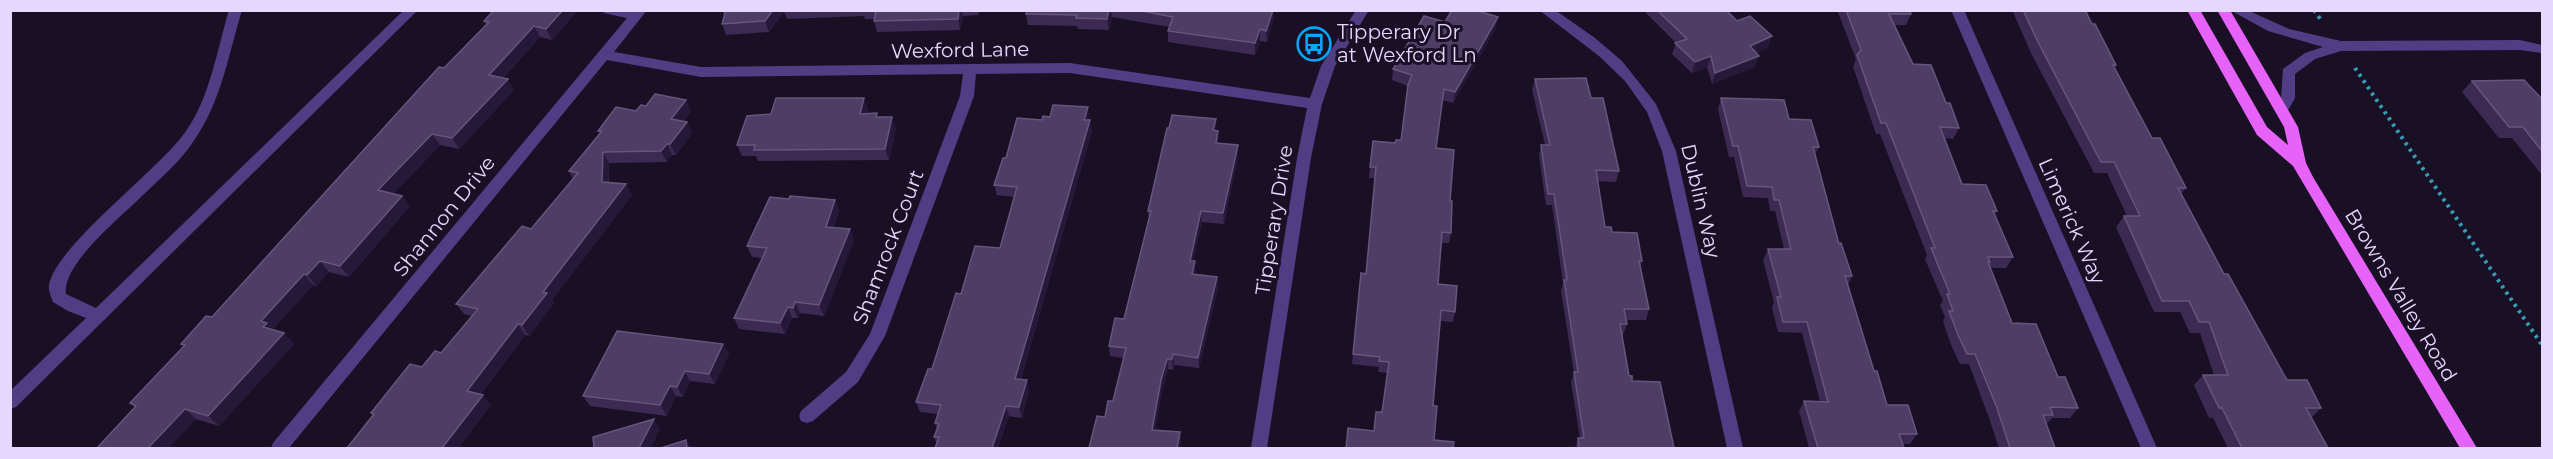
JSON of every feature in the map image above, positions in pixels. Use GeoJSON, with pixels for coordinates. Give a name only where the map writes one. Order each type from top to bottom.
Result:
{"type":"FeatureCollection","features":[{"type":"Feature","properties":{"kind":"main road","name":"Browns Valley Road"},"geometry":{"type":"LineString","coordinates":[[2193,10],[2262,131],[2299,164],[2469,448]]}},
{"type":"Feature","properties":{"kind":"main road","name":"Browns Valley Road"},"geometry":{"type":"LineString","coordinates":[[2223,10],[2291,127],[2299,164]]}},
{"type":"Feature","properties":{"kind":"street"},"geometry":{"type":"LineString","coordinates":[[97,315],[74,307],[59,298],[57,284],[81,250],[155,176],[192,135],[207,100],[236,10]]}},
{"type":"Feature","properties":{"kind":"street"},"geometry":{"type":"LineString","coordinates":[[10,402],[412,10]]}},
{"type":"Feature","properties":{"kind":"street"},"geometry":{"type":"LineString","coordinates":[[609,10],[638,13]]}},
{"type":"Feature","properties":{"kind":"street","name":"Tipperary Drive"},"geometry":{"type":"LineString","coordinates":[[1259,448],[1304,158],[1315,104],[1328,66],[1363,10]]}},
{"type":"Feature","properties":{"kind":"street","name":"Dublin Way"},"geometry":{"type":"LineString","coordinates":[[1545,10],[1586,36],[1620,65],[1652,108],[1669,151],[1735,448]]}},
{"type":"Feature","properties":{"kind":"street","name":"Limerick Way"},"geometry":{"type":"LineString","coordinates":[[1957,10],[2149,448]]}},
{"type":"Feature","properties":{"kind":"street"},"geometry":{"type":"LineString","coordinates":[[2236,10],[2263,26],[2296,37],[2340,45],[2520,45],[2542,49]]}},
{"type":"Feature","properties":{"kind":"street","name":"Shannon Drive"},"geometry":{"type":"LineString","coordinates":[[279,448],[638,13]]}},
{"type":"Feature","properties":{"kind":"street"},"geometry":{"type":"LineString","coordinates":[[2281,110],[2288,98],[2288,72],[2310,56],[2340,45]]}},
{"type":"Feature","properties":{"kind":"street","name":"Wexford Lane"},"geometry":{"type":"LineString","coordinates":[[604,55],[701,72],[1070,68],[1315,104]]}},
{"type":"Feature","properties":{"kind":"street","name":"Shamrock Court"},"geometry":{"type":"LineString","coordinates":[[807,416],[852,377],[877,336],[967,96],[970,70]]}},
{"type":"Feature","properties":{"kind":"path"},"geometry":{"type":"LineString","coordinates":[[2340,45],[2542,345]]}},
{"type":"Feature","properties":{"kind":"building"},"geometry":{"type":"Polygon","coordinates":[[[494,10],[563,10],[546,29],[534,26],[489,75],[508,79],[452,138],[432,134],[378,190],[402,196],[340,266],[320,261],[307,275],[304,274],[261,321],[267,323],[263,327],[284,333],[208,416],[185,409],[148,448],[97,448],[136,406],[130,403],[185,345],[181,344],[206,316],[212,317],[439,67],[444,68],[489,22],[484,21],[494,10]]]}},
{"type":"Feature","properties":{"kind":"building"},"geometry":{"type":"Polygon","coordinates":[[[726,10],[773,10],[765,21],[722,24],[726,10]]]}},
{"type":"Feature","properties":{"kind":"building"},"geometry":{"type":"Polygon","coordinates":[[[876,10],[959,10],[958,19],[874,21],[876,10]]]}},
{"type":"Feature","properties":{"kind":"building"},"geometry":{"type":"Polygon","coordinates":[[[1027,10],[1109,10],[1107,19],[1076,18],[1077,15],[1026,14],[1027,10]]]}},
{"type":"Feature","properties":{"kind":"building"},"geometry":{"type":"Polygon","coordinates":[[[1137,10],[1273,10],[1266,31],[1260,29],[1255,43],[1168,31],[1173,17],[1137,10]]]}},
{"type":"Feature","properties":{"kind":"building"},"geometry":{"type":"Polygon","coordinates":[[[1452,10],[1475,10],[1498,17],[1455,92],[1444,89],[1436,148],[1454,150],[1450,201],[1452,201],[1451,233],[1442,232],[1438,284],[1457,286],[1455,312],[1441,310],[1433,406],[1437,406],[1434,440],[1454,442],[1453,448],[1346,448],[1348,428],[1374,431],[1376,412],[1382,412],[1389,362],[1379,361],[1380,357],[1353,354],[1361,273],[1366,274],[1376,167],[1370,167],[1373,141],[1395,143],[1396,140],[1401,140],[1408,85],[1412,75],[1393,69],[1424,16],[1445,22],[1452,10]]]}},
{"type":"Feature","properties":{"kind":"building"},"geometry":{"type":"Polygon","coordinates":[[[1657,10],[1726,10],[1737,21],[1750,16],[1772,36],[1750,46],[1759,56],[1715,73],[1711,56],[1695,62],[1675,43],[1687,39],[1657,10]]]}},
{"type":"Feature","properties":{"kind":"building"},"geometry":{"type":"Polygon","coordinates":[[[1846,10],[1910,10],[1911,14],[1889,14],[1913,64],[1931,65],[1946,103],[1950,103],[1959,128],[1940,127],[1962,184],[1986,185],[1997,211],[1993,211],[2013,257],[1988,257],[2012,323],[2036,324],[2058,377],[2065,377],[2078,408],[2050,407],[2053,415],[2043,415],[2055,448],[2010,448],[1975,354],[1967,354],[1949,311],[1953,311],[1947,294],[1950,294],[1931,248],[1935,248],[1886,123],[1881,123],[1857,55],[1861,50],[1846,10]]]}},
{"type":"Feature","properties":{"kind":"building"},"geometry":{"type":"Polygon","coordinates":[[[2023,10],[2085,10],[2092,24],[2095,24],[2116,65],[2113,65],[2152,138],[2160,138],[2186,188],[2178,188],[2224,274],[2228,274],[2287,380],[2307,380],[2321,408],[2306,408],[2328,448],[2242,448],[2203,375],[2228,375],[2209,322],[2199,322],[2189,301],[2162,301],[2124,216],[2140,216],[2114,162],[2101,162],[2023,10]]]}},
{"type":"Feature","properties":{"kind":"building"},"geometry":{"type":"Polygon","coordinates":[[[1586,78],[1591,98],[1603,98],[1619,171],[1596,170],[1605,227],[1611,227],[1612,232],[1637,233],[1642,261],[1639,261],[1649,309],[1624,309],[1627,324],[1620,324],[1629,376],[1632,376],[1632,381],[1660,382],[1674,448],[1579,448],[1578,438],[1584,438],[1574,372],[1578,372],[1554,194],[1548,194],[1541,145],[1550,145],[1535,79],[1586,78]]]}},
{"type":"Feature","properties":{"kind":"building"},"geometry":{"type":"Polygon","coordinates":[[[2524,80],[2542,99],[2542,151],[2523,127],[2509,127],[2472,81],[2524,80]]]}},
{"type":"Feature","properties":{"kind":"building"},"geometry":{"type":"Polygon","coordinates":[[[655,94],[686,100],[671,119],[687,122],[670,144],[667,144],[661,151],[603,152],[602,182],[626,184],[543,292],[547,293],[522,325],[518,324],[467,391],[483,395],[442,448],[347,448],[374,414],[371,413],[410,364],[422,367],[435,351],[441,353],[478,309],[456,304],[522,226],[531,229],[578,173],[569,171],[602,131],[598,131],[616,107],[636,111],[641,105],[646,106],[655,94]]]}},
{"type":"Feature","properties":{"kind":"building"},"geometry":{"type":"Polygon","coordinates":[[[776,98],[864,98],[860,114],[877,113],[876,117],[892,117],[885,149],[754,150],[755,145],[737,145],[747,116],[771,114],[776,98]]]}},
{"type":"Feature","properties":{"kind":"building"},"geometry":{"type":"Polygon","coordinates":[[[1721,98],[1784,100],[1789,119],[1811,120],[1819,147],[1813,147],[1839,244],[1841,243],[1852,276],[1845,276],[1874,371],[1877,371],[1887,405],[1908,405],[1917,434],[1899,434],[1904,448],[1818,448],[1804,401],[1828,402],[1807,322],[1783,322],[1777,297],[1781,297],[1768,249],[1791,249],[1779,200],[1774,200],[1772,187],[1747,186],[1738,146],[1733,146],[1721,98]]]}},
{"type":"Feature","properties":{"kind":"building"},"geometry":{"type":"Polygon","coordinates":[[[1053,105],[1088,107],[1084,120],[1090,120],[1015,379],[1027,380],[1019,407],[1006,406],[992,448],[935,448],[939,437],[934,437],[939,424],[935,423],[941,405],[916,402],[928,369],[932,369],[956,293],[961,294],[975,246],[1000,248],[1017,187],[994,185],[1003,158],[1006,158],[1017,118],[1042,120],[1043,116],[1050,117],[1053,105]]]}},
{"type":"Feature","properties":{"kind":"building"},"geometry":{"type":"Polygon","coordinates":[[[1172,115],[1216,119],[1213,130],[1218,131],[1216,143],[1238,145],[1223,213],[1201,211],[1190,261],[1195,261],[1192,274],[1217,277],[1198,358],[1173,354],[1172,359],[1167,359],[1161,380],[1152,430],[1180,432],[1177,448],[1089,448],[1097,416],[1105,417],[1108,401],[1113,401],[1126,348],[1109,346],[1115,318],[1124,319],[1151,211],[1148,211],[1167,128],[1169,128],[1172,115]]]}},
{"type":"Feature","properties":{"kind":"building"},"geometry":{"type":"Polygon","coordinates":[[[790,196],[835,200],[826,227],[850,229],[819,305],[795,302],[793,308],[788,307],[780,323],[734,318],[767,248],[747,246],[770,197],[789,199],[790,196]]]}},
{"type":"Feature","properties":{"kind":"building"},"geometry":{"type":"Polygon","coordinates":[[[617,331],[723,344],[709,374],[685,371],[677,387],[670,386],[660,405],[583,396],[617,331]]]}},
{"type":"Feature","properties":{"kind":"building"},"geometry":{"type":"Polygon","coordinates":[[[654,419],[639,448],[594,448],[593,437],[654,419]]]}},
{"type":"Feature","properties":{"kind":"building"},"geometry":{"type":"Polygon","coordinates":[[[686,440],[687,448],[661,448],[686,440]]]}},
{"type":"Feature","properties":{"kind":"place","name":"Tipperary Dr at Wexford Ln"},"geometry":{"type":"Point","coordinates":[1314,44]}}]}
